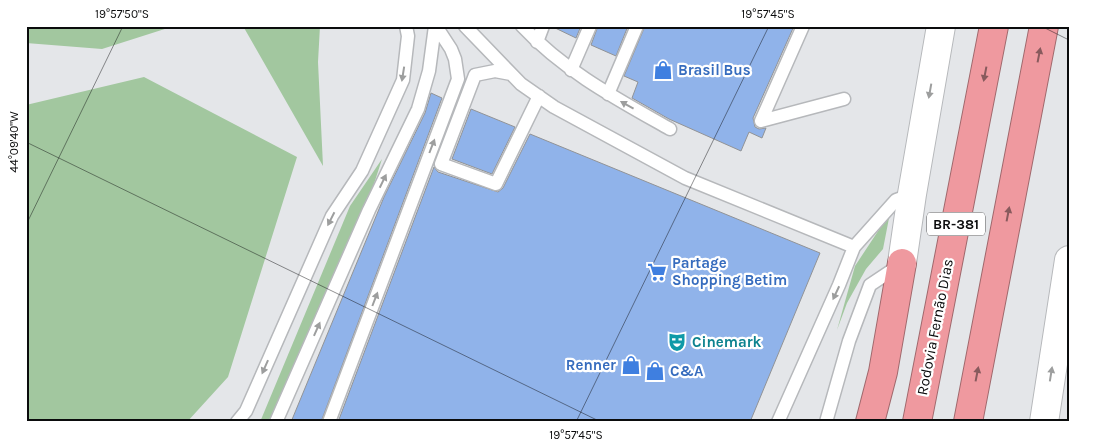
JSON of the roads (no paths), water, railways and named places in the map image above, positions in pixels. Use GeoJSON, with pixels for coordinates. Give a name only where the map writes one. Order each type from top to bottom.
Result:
{"type":"FeatureCollection","features":[{"type":"Feature","properties":{"kind":"highway","name":"Rodovia Fernão Dias"},"geometry":{"type":"LineString","coordinates":[[917,422],[994,26]]}},
{"type":"Feature","properties":{"kind":"highway","name":"BR-381"},"geometry":{"type":"LineString","coordinates":[[968,422],[1044,26]]}},
{"type":"Feature","properties":{"kind":"highway","name":"BR-381"},"geometry":{"type":"LineString","coordinates":[[870,422],[883,372],[902,263]]}},
{"type":"Feature","properties":{"kind":"main road","name":"BR-381"},"geometry":{"type":"LineString","coordinates":[[902,263],[941,26]]}},
{"type":"Feature","properties":{"kind":"main road"},"geometry":{"type":"LineString","coordinates":[[1044,422],[1069,260]]}},
{"type":"Feature","properties":{"kind":"lane"},"geometry":{"type":"LineString","coordinates":[[237,422],[246,411],[332,216],[362,172],[403,80],[408,36],[406,26]]}},
{"type":"Feature","properties":{"kind":"lane"},"geometry":{"type":"LineString","coordinates":[[329,422],[458,79],[453,54],[436,26]]}},
{"type":"Feature","properties":{"kind":"lane"},"geometry":{"type":"LineString","coordinates":[[276,422],[369,210],[418,109],[429,71],[436,26]]}},
{"type":"Feature","properties":{"kind":"lane"},"geometry":{"type":"LineString","coordinates":[[465,26],[521,84],[554,107],[685,178],[854,247]]}},
{"type":"Feature","properties":{"kind":"lane"},"geometry":{"type":"LineString","coordinates":[[522,26],[537,42],[571,70],[608,94],[670,129]]}},
{"type":"Feature","properties":{"kind":"lane"},"geometry":{"type":"LineString","coordinates":[[537,42],[543,26]]}},
{"type":"Feature","properties":{"kind":"lane"},"geometry":{"type":"LineString","coordinates":[[571,70],[590,26]]}},
{"type":"Feature","properties":{"kind":"lane"},"geometry":{"type":"LineString","coordinates":[[608,94],[637,26]]}},
{"type":"Feature","properties":{"kind":"lane"},"geometry":{"type":"LineString","coordinates":[[803,26],[761,121],[844,100]]}},
{"type":"Feature","properties":{"kind":"lane"},"geometry":{"type":"LineString","coordinates":[[512,74],[495,72],[475,75],[441,164],[496,184],[539,96]]}},
{"type":"Feature","properties":{"kind":"lane"},"geometry":{"type":"LineString","coordinates":[[778,422],[839,286],[854,247],[896,200],[912,194]]}},
{"type":"Feature","properties":{"kind":"lane"},"geometry":{"type":"LineString","coordinates":[[826,422],[849,341],[870,286],[902,263]]}},
{"type":"Feature","properties":{"kind":"place","name":"Brasil Bus"},"geometry":{"type":"Point","coordinates":[663,70]}},
{"type":"Feature","properties":{"kind":"place","name":"Partage Shopping Betim"},"geometry":{"type":"Point","coordinates":[657,272]}},
{"type":"Feature","properties":{"kind":"place","name":"Cinemark"},"geometry":{"type":"Point","coordinates":[677,342]}},
{"type":"Feature","properties":{"kind":"place","name":"Renner"},"geometry":{"type":"Point","coordinates":[631,365]}},
{"type":"Feature","properties":{"kind":"place","name":"C&A"},"geometry":{"type":"Point","coordinates":[655,371]}}]}
